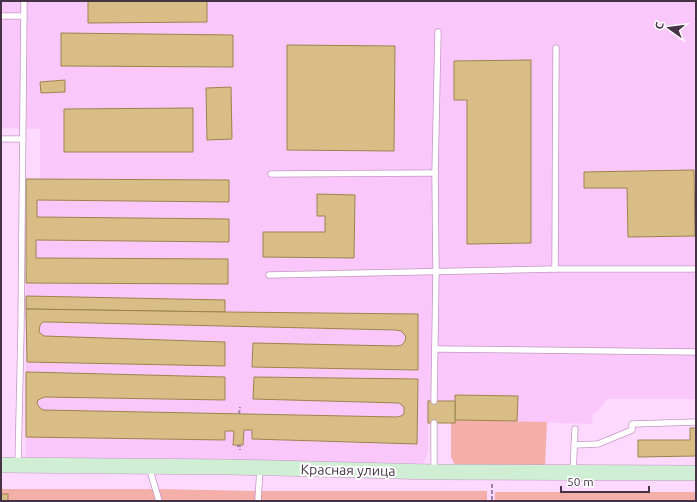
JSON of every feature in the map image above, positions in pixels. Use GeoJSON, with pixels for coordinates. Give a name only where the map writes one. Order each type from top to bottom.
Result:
{"type":"FeatureCollection","features":[{"type":"Feature","properties":{"kind":"main road","name":"Красная улица"},"geometry":{"type":"LineString","coordinates":[[1,465],[229,465],[260,468],[434,472],[696,473]]}},
{"type":"Feature","properties":{"kind":"lane"},"geometry":{"type":"LineString","coordinates":[[18,465],[24,1]]}},
{"type":"Feature","properties":{"kind":"lane"},"geometry":{"type":"LineString","coordinates":[[1,16],[24,16]]}},
{"type":"Feature","properties":{"kind":"lane"},"geometry":{"type":"LineString","coordinates":[[434,401],[436,272],[435,173],[438,32]]}},
{"type":"Feature","properties":{"kind":"lane"},"geometry":{"type":"LineString","coordinates":[[555,269],[556,48]]}},
{"type":"Feature","properties":{"kind":"lane"},"geometry":{"type":"LineString","coordinates":[[1,139],[23,139]]}},
{"type":"Feature","properties":{"kind":"lane"},"geometry":{"type":"LineString","coordinates":[[271,174],[435,173]]}},
{"type":"Feature","properties":{"kind":"lane"},"geometry":{"type":"LineString","coordinates":[[269,275],[555,269],[696,269]]}},
{"type":"Feature","properties":{"kind":"lane"},"geometry":{"type":"LineString","coordinates":[[435,349],[696,352]]}},
{"type":"Feature","properties":{"kind":"lane"},"geometry":{"type":"LineString","coordinates":[[574,445],[598,444],[632,430],[632,424],[696,422]]}},
{"type":"Feature","properties":{"kind":"lane"},"geometry":{"type":"LineString","coordinates":[[434,423],[434,472]]}},
{"type":"Feature","properties":{"kind":"lane"},"geometry":{"type":"LineString","coordinates":[[573,473],[575,429]]}},
{"type":"Feature","properties":{"kind":"lane"},"geometry":{"type":"LineString","coordinates":[[148,466],[160,501]]}},
{"type":"Feature","properties":{"kind":"lane"},"geometry":{"type":"LineString","coordinates":[[258,501],[260,468]]}},
{"type":"Feature","properties":{"kind":"path"},"geometry":{"type":"LineString","coordinates":[[239,414],[240,407]]}},
{"type":"Feature","properties":{"kind":"path"},"geometry":{"type":"LineString","coordinates":[[237,446],[240,446],[240,450]]}},
{"type":"Feature","properties":{"kind":"shaded area"},"geometry":{"type":"Polygon","coordinates":[[[1,1],[696,1],[696,399],[607,399],[598,411],[593,414],[592,424],[455,420],[455,423],[428,423],[428,452],[424,463],[26,457],[26,179],[40,179],[40,129],[1,128],[1,1]]]}},
{"type":"Feature","properties":{"kind":"shaded area"},"geometry":{"type":"Polygon","coordinates":[[[455,420],[547,422],[545,466],[458,466],[454,463],[451,457],[451,423],[455,423],[455,420]]]}},
{"type":"Feature","properties":{"kind":"shaded area"},"geometry":{"type":"Polygon","coordinates":[[[1,489],[487,491],[487,501],[1,501],[1,489]]]}},
{"type":"Feature","properties":{"kind":"shaded area"},"geometry":{"type":"Polygon","coordinates":[[[495,492],[696,492],[696,501],[495,501],[495,492]]]}},
{"type":"Feature","properties":{"kind":"building"},"geometry":{"type":"Polygon","coordinates":[[[88,1],[207,1],[207,22],[88,23],[88,1]]]}},
{"type":"Feature","properties":{"kind":"building"},"geometry":{"type":"Polygon","coordinates":[[[61,33],[233,35],[233,67],[61,66],[61,33]]]}},
{"type":"Feature","properties":{"kind":"building"},"geometry":{"type":"Polygon","coordinates":[[[287,45],[395,46],[394,151],[287,150],[287,45]]]}},
{"type":"Feature","properties":{"kind":"building"},"geometry":{"type":"Polygon","coordinates":[[[531,60],[531,243],[467,244],[467,100],[454,100],[454,61],[531,60]]]}},
{"type":"Feature","properties":{"kind":"building"},"geometry":{"type":"Polygon","coordinates":[[[65,80],[65,92],[41,93],[40,82],[65,80]]]}},
{"type":"Feature","properties":{"kind":"building"},"geometry":{"type":"Polygon","coordinates":[[[231,87],[232,139],[207,140],[206,88],[231,87]]]}},
{"type":"Feature","properties":{"kind":"building"},"geometry":{"type":"Polygon","coordinates":[[[193,108],[193,152],[64,152],[64,109],[193,108]]]}},
{"type":"Feature","properties":{"kind":"building"},"geometry":{"type":"Polygon","coordinates":[[[694,170],[695,236],[628,237],[627,188],[584,188],[584,172],[694,170]]]}},
{"type":"Feature","properties":{"kind":"building"},"geometry":{"type":"Polygon","coordinates":[[[26,179],[229,180],[229,202],[37,200],[37,217],[229,219],[229,242],[36,240],[36,258],[228,259],[228,284],[26,283],[26,179]]]}},
{"type":"Feature","properties":{"kind":"building"},"geometry":{"type":"Polygon","coordinates":[[[317,194],[355,195],[354,258],[263,257],[263,232],[325,232],[325,216],[317,216],[317,194]]]}},
{"type":"Feature","properties":{"kind":"building"},"geometry":{"type":"Polygon","coordinates":[[[26,296],[225,300],[225,312],[26,309],[26,296]]]}},
{"type":"Feature","properties":{"kind":"building"},"geometry":{"type":"Polygon","coordinates":[[[26,309],[418,314],[418,370],[252,367],[253,343],[402,345],[406,337],[401,331],[396,330],[48,322],[43,322],[40,325],[39,332],[44,336],[225,342],[225,366],[27,362],[26,309]]]}},
{"type":"Feature","properties":{"kind":"building"},"geometry":{"type":"Polygon","coordinates":[[[26,372],[225,377],[225,400],[44,397],[38,400],[37,403],[43,410],[397,417],[404,414],[404,407],[399,403],[253,399],[254,377],[418,379],[417,444],[252,439],[252,430],[244,430],[243,445],[233,445],[234,431],[225,431],[225,440],[26,437],[26,372]]]}},
{"type":"Feature","properties":{"kind":"building"},"geometry":{"type":"Polygon","coordinates":[[[455,395],[518,396],[517,421],[455,420],[455,395]]]}},
{"type":"Feature","properties":{"kind":"building"},"geometry":{"type":"Polygon","coordinates":[[[428,401],[455,401],[455,423],[428,423],[428,401]]]}},
{"type":"Feature","properties":{"kind":"building"},"geometry":{"type":"Polygon","coordinates":[[[690,428],[696,428],[696,456],[638,457],[638,440],[690,440],[690,428]]]}},
{"type":"Feature","properties":{"kind":"building"},"geometry":{"type":"Polygon","coordinates":[[[1,494],[8,494],[8,501],[1,501],[1,494]]]}}]}
